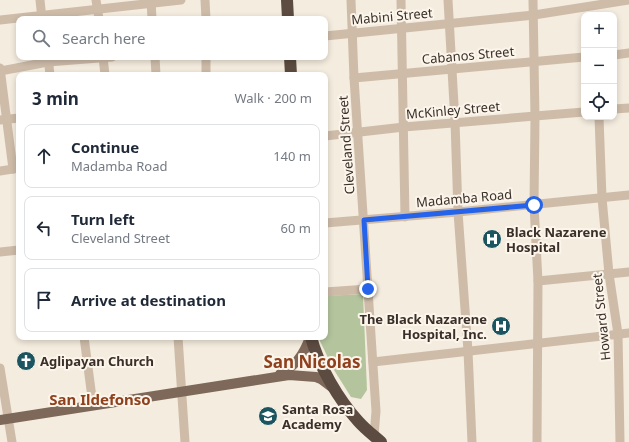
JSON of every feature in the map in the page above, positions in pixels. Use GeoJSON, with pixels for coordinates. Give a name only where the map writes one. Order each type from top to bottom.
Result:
{"type":"FeatureCollection","features":[{"type":"Feature","properties":{"kind":"highway"},"geometry":{"type":"LineString","coordinates":[[287,0],[288,16]]}},
{"type":"Feature","properties":{"kind":"highway"},"geometry":{"type":"LineString","coordinates":[[290,60],[291,72]]}},
{"type":"Feature","properties":{"kind":"highway"},"geometry":{"type":"LineString","coordinates":[[311,340],[319,360],[340,398],[358,421],[377,439]]}},
{"type":"Feature","properties":{"kind":"main road"},"geometry":{"type":"LineString","coordinates":[[277,376],[284,373],[295,362],[306,348],[309,340]]}},
{"type":"Feature","properties":{"kind":"main road"},"geometry":{"type":"LineString","coordinates":[[4,419],[295,374],[316,377],[336,390]]}},
{"type":"Feature","properties":{"kind":"street"},"geometry":{"type":"LineString","coordinates":[[40,0],[42,16]]}},
{"type":"Feature","properties":{"kind":"street"},"geometry":{"type":"LineString","coordinates":[[46,16],[97,4],[181,0]]}},
{"type":"Feature","properties":{"kind":"street"},"geometry":{"type":"LineString","coordinates":[[205,0],[206,16]]}},
{"type":"Feature","properties":{"kind":"street","name":"Cleveland Street"},"geometry":{"type":"LineString","coordinates":[[351,0],[354,78],[377,439]]}},
{"type":"Feature","properties":{"kind":"street"},"geometry":{"type":"LineString","coordinates":[[401,0],[406,217]]}},
{"type":"Feature","properties":{"kind":"street"},"geometry":{"type":"LineString","coordinates":[[448,0],[455,122],[458,212],[468,351],[472,442]]}},
{"type":"Feature","properties":{"kind":"street"},"geometry":{"type":"LineString","coordinates":[[534,0],[534,205],[538,281],[537,442]]}},
{"type":"Feature","properties":{"kind":"street","name":"Mabini Street"},"geometry":{"type":"LineString","coordinates":[[328,36],[534,15],[591,3],[629,0]]}},
{"type":"Feature","properties":{"kind":"street"},"geometry":{"type":"LineString","coordinates":[[151,1],[152,16]]}},
{"type":"Feature","properties":{"kind":"street"},"geometry":{"type":"LineString","coordinates":[[97,4],[99,16]]}},
{"type":"Feature","properties":{"kind":"street"},"geometry":{"type":"LineString","coordinates":[[0,20],[16,19]]}},
{"type":"Feature","properties":{"kind":"street"},"geometry":{"type":"LineString","coordinates":[[617,54],[629,53]]}},
{"type":"Feature","properties":{"kind":"street","name":"Cabanos Street"},"geometry":{"type":"LineString","coordinates":[[354,78],[581,57]]}},
{"type":"Feature","properties":{"kind":"street"},"geometry":{"type":"LineString","coordinates":[[0,171],[16,169],[4,120],[0,70],[48,60],[50,72]]}},
{"type":"Feature","properties":{"kind":"street"},"geometry":{"type":"LineString","coordinates":[[105,72],[106,60]]}},
{"type":"Feature","properties":{"kind":"street"},"geometry":{"type":"LineString","coordinates":[[155,60],[156,72]]}},
{"type":"Feature","properties":{"kind":"street"},"geometry":{"type":"LineString","coordinates":[[206,60],[206,72]]}},
{"type":"Feature","properties":{"kind":"street"},"geometry":{"type":"LineString","coordinates":[[617,109],[629,108]]}},
{"type":"Feature","properties":{"kind":"street","name":"McKinley Street"},"geometry":{"type":"LineString","coordinates":[[328,136],[455,122],[581,112]]}},
{"type":"Feature","properties":{"kind":"street"},"geometry":{"type":"LineString","coordinates":[[4,120],[16,118]]}},
{"type":"Feature","properties":{"kind":"street","name":"Howard Street"},"geometry":{"type":"LineString","coordinates":[[599,120],[602,198],[609,274],[618,334],[620,442]]}},
{"type":"Feature","properties":{"kind":"street","name":"Madamba Road"},"geometry":{"type":"LineString","coordinates":[[328,223],[406,217],[629,195]]}},
{"type":"Feature","properties":{"kind":"street"},"geometry":{"type":"LineString","coordinates":[[0,252],[16,250]]}},
{"type":"Feature","properties":{"kind":"street"},"geometry":{"type":"LineString","coordinates":[[538,281],[629,272]]}},
{"type":"Feature","properties":{"kind":"street"},"geometry":{"type":"LineString","coordinates":[[328,292],[368,289]]}},
{"type":"Feature","properties":{"kind":"street"},"geometry":{"type":"LineString","coordinates":[[373,362],[538,342],[629,333]]}},
{"type":"Feature","properties":{"kind":"street"},"geometry":{"type":"LineString","coordinates":[[84,340],[93,405]]}},
{"type":"Feature","properties":{"kind":"street"},"geometry":{"type":"LineString","coordinates":[[178,340],[185,442]]}},
{"type":"Feature","properties":{"kind":"street"},"geometry":{"type":"LineString","coordinates":[[0,370],[4,419],[12,442]]}},
{"type":"Feature","properties":{"kind":"green space"},"geometry":{"type":"Polygon","coordinates":[[[363,294],[367,390],[361,399],[351,397],[334,370],[319,340],[328,340],[328,296],[363,294]]]}},
{"type":"Feature","properties":{"kind":"place","name":"Black Nazarene Hospital"},"geometry":{"type":"Point","coordinates":[492,239]}},
{"type":"Feature","properties":{"kind":"place","name":"The Black Nazarene Hospital, Inc."},"geometry":{"type":"Point","coordinates":[501,326]}},
{"type":"Feature","properties":{"kind":"place","name":"Aglipayan Church"},"geometry":{"type":"Point","coordinates":[26,361]}},
{"type":"Feature","properties":{"kind":"place","name":"Santa Rosa Academy"},"geometry":{"type":"Point","coordinates":[268,416]}},
{"type":"Feature","properties":{"kind":"district","name":"San Nicolas"},"geometry":{"type":"Point","coordinates":[312,362]}},
{"type":"Feature","properties":{"kind":"district","name":"San Ildefonso"},"geometry":{"type":"Point","coordinates":[100,400]}},
{"type":"Feature","properties":{"kind":"route"},"geometry":{"type":"LineString","coordinates":[[368,289],[364,220],[534,205]]}}]}
